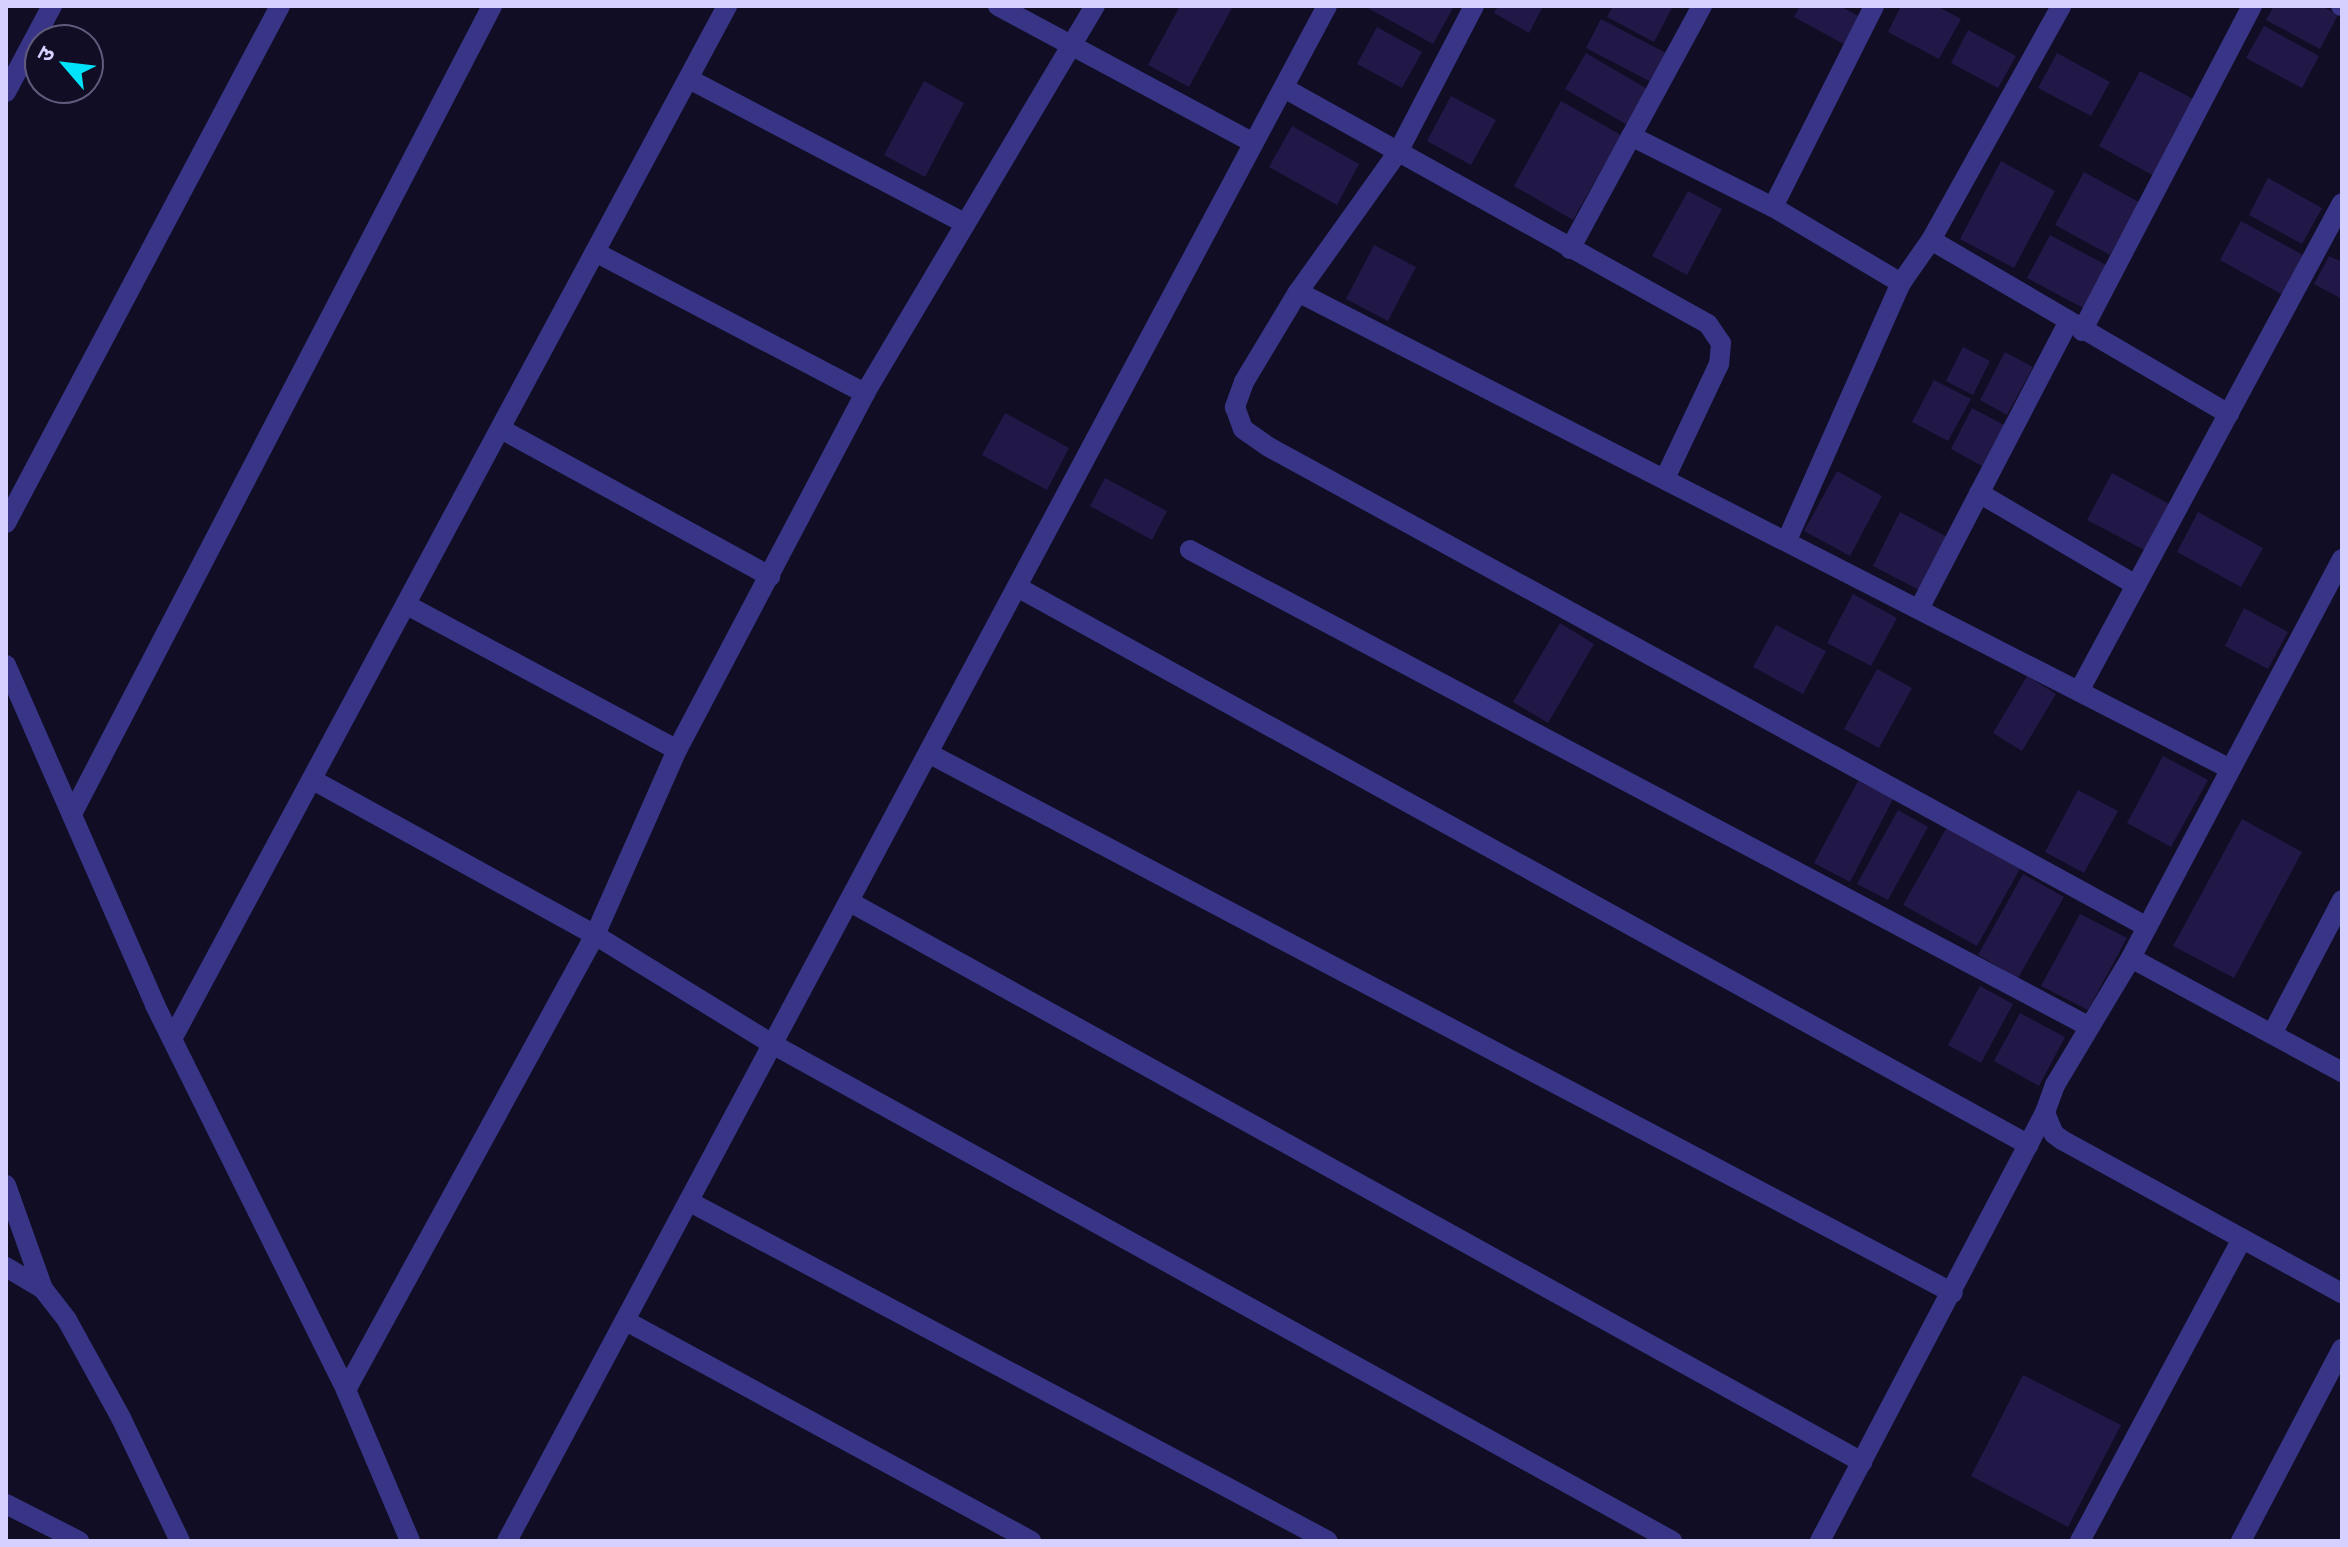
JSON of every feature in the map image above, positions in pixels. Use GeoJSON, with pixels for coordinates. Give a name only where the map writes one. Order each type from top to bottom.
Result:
{"type":"FeatureCollection","features":[{"type":"Feature","properties":{"kind":"street"},"geometry":{"type":"LineString","coordinates":[[6,92],[52,6]]}},
{"type":"Feature","properties":{"kind":"street"},"geometry":{"type":"LineString","coordinates":[[6,523],[280,6]]}},
{"type":"Feature","properties":{"kind":"street"},"geometry":{"type":"LineString","coordinates":[[72,814],[492,6]]}},
{"type":"Feature","properties":{"kind":"street"},"geometry":{"type":"LineString","coordinates":[[172,1039],[727,6]]}},
{"type":"Feature","properties":{"kind":"street"},"geometry":{"type":"LineString","coordinates":[[998,6],[1254,143]]}},
{"type":"Feature","properties":{"kind":"street"},"geometry":{"type":"LineString","coordinates":[[346,1390],[595,935],[677,750],[865,393],[1095,6]]}},
{"type":"Feature","properties":{"kind":"street"},"geometry":{"type":"LineString","coordinates":[[507,1541],[1019,588],[1327,6]]}},
{"type":"Feature","properties":{"kind":"street"},"geometry":{"type":"LineString","coordinates":[[1474,6],[1398,152],[1298,292],[1244,382],[1235,407],[1243,429],[1267,446],[2147,927]]}},
{"type":"Feature","properties":{"kind":"street"},"geometry":{"type":"LineString","coordinates":[[1570,249],[1702,6]]}},
{"type":"Feature","properties":{"kind":"street"},"geometry":{"type":"LineString","coordinates":[[1773,207],[1874,6]]}},
{"type":"Feature","properties":{"kind":"street"},"geometry":{"type":"LineString","coordinates":[[1787,540],[1901,283],[1931,240],[2061,6]]}},
{"type":"Feature","properties":{"kind":"street"},"geometry":{"type":"LineString","coordinates":[[1919,609],[1979,493],[2075,327],[2252,6]]}},
{"type":"Feature","properties":{"kind":"street"},"geometry":{"type":"LineString","coordinates":[[689,79],[965,223]]}},
{"type":"Feature","properties":{"kind":"street"},"geometry":{"type":"LineString","coordinates":[[1284,88],[1708,324],[1721,343],[1719,364],[1665,478]]}},
{"type":"Feature","properties":{"kind":"street"},"geometry":{"type":"LineString","coordinates":[[1631,136],[1773,207],[1901,283]]}},
{"type":"Feature","properties":{"kind":"street"},"geometry":{"type":"LineString","coordinates":[[2079,691],[2342,203]]}},
{"type":"Feature","properties":{"kind":"street"},"geometry":{"type":"LineString","coordinates":[[1931,240],[2075,327],[2229,414]]}},
{"type":"Feature","properties":{"kind":"street"},"geometry":{"type":"LineString","coordinates":[[595,252],[865,393]]}},
{"type":"Feature","properties":{"kind":"street"},"geometry":{"type":"LineString","coordinates":[[1298,292],[2230,769]]}},
{"type":"Feature","properties":{"kind":"street"},"geometry":{"type":"LineString","coordinates":[[501,429],[770,576]]}},
{"type":"Feature","properties":{"kind":"street"},"geometry":{"type":"LineString","coordinates":[[1979,493],[2136,585]]}},
{"type":"Feature","properties":{"kind":"street"},"geometry":{"type":"LineString","coordinates":[[1190,550],[2088,1026]]}},
{"type":"Feature","properties":{"kind":"street"},"geometry":{"type":"LineString","coordinates":[[1820,1541],[1953,1293],[2045,1113],[2055,1085],[2131,958],[2342,559]]}},
{"type":"Feature","properties":{"kind":"street"},"geometry":{"type":"LineString","coordinates":[[1019,588],[2029,1145]]}},
{"type":"Feature","properties":{"kind":"street"},"geometry":{"type":"LineString","coordinates":[[407,605],[677,750]]}},
{"type":"Feature","properties":{"kind":"street"},"geometry":{"type":"LineString","coordinates":[[6,665],[172,1039],[346,1390],[410,1541]]}},
{"type":"Feature","properties":{"kind":"street"},"geometry":{"type":"LineString","coordinates":[[930,754],[1953,1293]]}},
{"type":"Feature","properties":{"kind":"street"},"geometry":{"type":"LineString","coordinates":[[313,780],[595,935],[774,1045],[1672,1541]]}},
{"type":"Feature","properties":{"kind":"street"},"geometry":{"type":"LineString","coordinates":[[2272,1034],[2342,900]]}},
{"type":"Feature","properties":{"kind":"street"},"geometry":{"type":"LineString","coordinates":[[850,902],[1862,1462]]}},
{"type":"Feature","properties":{"kind":"street"},"geometry":{"type":"LineString","coordinates":[[2131,958],[2342,1072]]}},
{"type":"Feature","properties":{"kind":"street"},"geometry":{"type":"LineString","coordinates":[[2045,1113],[2054,1134],[2062,1140],[2342,1293]]}},
{"type":"Feature","properties":{"kind":"street"},"geometry":{"type":"LineString","coordinates":[[6,1185],[43,1289],[67,1320],[121,1418],[180,1541]]}},
{"type":"Feature","properties":{"kind":"street"},"geometry":{"type":"LineString","coordinates":[[690,1202],[1328,1541]]}},
{"type":"Feature","properties":{"kind":"street"},"geometry":{"type":"LineString","coordinates":[[2080,1541],[2242,1239]]}},
{"type":"Feature","properties":{"kind":"street"},"geometry":{"type":"LineString","coordinates":[[6,1267],[43,1289]]}},
{"type":"Feature","properties":{"kind":"street"},"geometry":{"type":"LineString","coordinates":[[626,1321],[1031,1541]]}},
{"type":"Feature","properties":{"kind":"street"},"geometry":{"type":"LineString","coordinates":[[2241,1541],[2342,1349]]}},
{"type":"Feature","properties":{"kind":"street"},"geometry":{"type":"LineString","coordinates":[[6,1504],[79,1541]]}},
{"type":"Feature","properties":{"kind":"building"},"geometry":{"type":"Polygon","coordinates":[[[1180,6],[1232,8],[1189,87],[1148,65],[1180,6]]]}},
{"type":"Feature","properties":{"kind":"building"},"geometry":{"type":"Polygon","coordinates":[[[1364,6],[1454,6],[1433,44],[1364,6]]]}},
{"type":"Feature","properties":{"kind":"building"},"geometry":{"type":"Polygon","coordinates":[[[1498,6],[1543,6],[1529,33],[1494,13],[1498,6]]]}},
{"type":"Feature","properties":{"kind":"building"},"geometry":{"type":"Polygon","coordinates":[[[1613,6],[1673,6],[1654,42],[1607,17],[1613,6]]]}},
{"type":"Feature","properties":{"kind":"building"},"geometry":{"type":"Polygon","coordinates":[[[1800,6],[1840,6],[1864,19],[1849,47],[1794,17],[1800,6]]]}},
{"type":"Feature","properties":{"kind":"building"},"geometry":{"type":"Polygon","coordinates":[[[1901,6],[1937,6],[1961,19],[1939,59],[1888,32],[1901,6]]]}},
{"type":"Feature","properties":{"kind":"building"},"geometry":{"type":"Polygon","coordinates":[[[2274,6],[2322,6],[2338,15],[2320,49],[2266,20],[2274,6]]]}},
{"type":"Feature","properties":{"kind":"building"},"geometry":{"type":"Polygon","coordinates":[[[1601,19],[1668,54],[1653,83],[1586,48],[1601,19]]]}},
{"type":"Feature","properties":{"kind":"building"},"geometry":{"type":"Polygon","coordinates":[[[2264,26],[2319,56],[2302,88],[2246,58],[2264,26]]]}},
{"type":"Feature","properties":{"kind":"building"},"geometry":{"type":"Polygon","coordinates":[[[1377,27],[1422,52],[1402,88],[1357,64],[1377,27]]]}},
{"type":"Feature","properties":{"kind":"building"},"geometry":{"type":"Polygon","coordinates":[[[1968,30],[2016,56],[1998,88],[1951,63],[1968,30]]]}},
{"type":"Feature","properties":{"kind":"building"},"geometry":{"type":"Polygon","coordinates":[[[1586,53],[1649,90],[1629,126],[1565,89],[1586,53]]]}},
{"type":"Feature","properties":{"kind":"building"},"geometry":{"type":"Polygon","coordinates":[[[2057,53],[2110,82],[2091,116],[2038,88],[2057,53]]]}},
{"type":"Feature","properties":{"kind":"building"},"geometry":{"type":"Polygon","coordinates":[[[2140,71],[2197,101],[2156,177],[2099,146],[2140,71]]]}},
{"type":"Feature","properties":{"kind":"building"},"geometry":{"type":"Polygon","coordinates":[[[924,81],[964,103],[925,177],[884,155],[924,81]]]}},
{"type":"Feature","properties":{"kind":"building"},"geometry":{"type":"Polygon","coordinates":[[[1451,96],[1496,120],[1471,165],[1427,141],[1451,96]]]}},
{"type":"Feature","properties":{"kind":"building"},"geometry":{"type":"Polygon","coordinates":[[[1561,101],[1621,135],[1573,220],[1514,186],[1561,101]]]}},
{"type":"Feature","properties":{"kind":"building"},"geometry":{"type":"Polygon","coordinates":[[[1292,126],[1359,164],[1337,205],[1269,167],[1292,126]]]}},
{"type":"Feature","properties":{"kind":"building"},"geometry":{"type":"Polygon","coordinates":[[[2001,161],[2055,191],[2014,268],[1960,239],[2001,161]]]}},
{"type":"Feature","properties":{"kind":"building"},"geometry":{"type":"Polygon","coordinates":[[[2084,172],[2139,202],[2110,255],[2055,225],[2084,172]]]}},
{"type":"Feature","properties":{"kind":"building"},"geometry":{"type":"Polygon","coordinates":[[[2268,178],[2322,208],[2302,244],[2249,215],[2268,178]]]}},
{"type":"Feature","properties":{"kind":"building"},"geometry":{"type":"Polygon","coordinates":[[[1688,191],[1722,209],[1687,275],[1652,256],[1688,191]]]}},
{"type":"Feature","properties":{"kind":"building"},"geometry":{"type":"Polygon","coordinates":[[[2241,221],[2305,256],[2283,295],[2220,260],[2241,221]]]}},
{"type":"Feature","properties":{"kind":"building"},"geometry":{"type":"Polygon","coordinates":[[[2050,235],[2110,267],[2087,310],[2027,278],[2050,235]]]}},
{"type":"Feature","properties":{"kind":"building"},"geometry":{"type":"Polygon","coordinates":[[[1374,245],[1416,267],[1388,321],[1346,299],[1374,245]]]}},
{"type":"Feature","properties":{"kind":"building"},"geometry":{"type":"Polygon","coordinates":[[[2329,256],[2342,262],[2342,299],[2314,284],[2329,256]]]}},
{"type":"Feature","properties":{"kind":"building"},"geometry":{"type":"Polygon","coordinates":[[[1963,347],[1990,361],[1973,395],[1946,381],[1963,347]]]}},
{"type":"Feature","properties":{"kind":"building"},"geometry":{"type":"Polygon","coordinates":[[[2005,352],[2033,367],[2007,415],[1980,400],[2005,352]]]}},
{"type":"Feature","properties":{"kind":"building"},"geometry":{"type":"Polygon","coordinates":[[[1934,380],[1971,399],[1948,441],[1912,422],[1934,380]]]}},
{"type":"Feature","properties":{"kind":"building"},"geometry":{"type":"Polygon","coordinates":[[[1972,408],[2004,425],[1982,466],[1951,449],[1972,408]]]}},
{"type":"Feature","properties":{"kind":"building"},"geometry":{"type":"Polygon","coordinates":[[[1005,413],[1069,448],[1047,490],[982,455],[1005,413]]]}},
{"type":"Feature","properties":{"kind":"building"},"geometry":{"type":"Polygon","coordinates":[[[1837,471],[1882,496],[1850,556],[1804,531],[1837,471]]]}},
{"type":"Feature","properties":{"kind":"building"},"geometry":{"type":"Polygon","coordinates":[[[2112,473],[2173,506],[2148,552],[2087,520],[2112,473]]]}},
{"type":"Feature","properties":{"kind":"building"},"geometry":{"type":"Polygon","coordinates":[[[1105,478],[1167,511],[1152,540],[1090,506],[1105,478]]]}},
{"type":"Feature","properties":{"kind":"building"},"geometry":{"type":"Polygon","coordinates":[[[1900,512],[1951,539],[1923,592],[1873,566],[1900,512]]]}},
{"type":"Feature","properties":{"kind":"building"},"geometry":{"type":"Polygon","coordinates":[[[2198,512],[2263,548],[2241,587],[2177,552],[2198,512]]]}},
{"type":"Feature","properties":{"kind":"building"},"geometry":{"type":"Polygon","coordinates":[[[1853,594],[1897,618],[1871,666],[1827,643],[1853,594]]]}},
{"type":"Feature","properties":{"kind":"building"},"geometry":{"type":"Polygon","coordinates":[[[2244,608],[2288,632],[2268,669],[2225,646],[2244,608]]]}},
{"type":"Feature","properties":{"kind":"building"},"geometry":{"type":"Polygon","coordinates":[[[1560,623],[1594,644],[1548,723],[1513,702],[1560,623]]]}},
{"type":"Feature","properties":{"kind":"building"},"geometry":{"type":"Polygon","coordinates":[[[1776,625],[1826,651],[1803,694],[1753,667],[1776,625]]]}},
{"type":"Feature","properties":{"kind":"building"},"geometry":{"type":"Polygon","coordinates":[[[1877,669],[1912,688],[1879,748],[1844,729],[1877,669]]]}},
{"type":"Feature","properties":{"kind":"building"},"geometry":{"type":"Polygon","coordinates":[[[2027,676],[2056,694],[2022,751],[1993,733],[2027,676]]]}},
{"type":"Feature","properties":{"kind":"building"},"geometry":{"type":"Polygon","coordinates":[[[2163,756],[2208,780],[2171,847],[2127,823],[2163,756]]]}},
{"type":"Feature","properties":{"kind":"building"},"geometry":{"type":"Polygon","coordinates":[[[1858,781],[1893,799],[1850,882],[1814,863],[1858,781]]]}},
{"type":"Feature","properties":{"kind":"building"},"geometry":{"type":"Polygon","coordinates":[[[2078,790],[2118,811],[2084,873],[2045,852],[2078,790]]]}},
{"type":"Feature","properties":{"kind":"building"},"geometry":{"type":"Polygon","coordinates":[[[1898,810],[1928,827],[1888,900],[1857,884],[1898,810]]]}},
{"type":"Feature","properties":{"kind":"building"},"geometry":{"type":"Polygon","coordinates":[[[2242,819],[2302,852],[2234,978],[2173,946],[2242,819]]]}},
{"type":"Feature","properties":{"kind":"building"},"geometry":{"type":"Polygon","coordinates":[[[1947,827],[2021,867],[1977,946],[1903,905],[1947,827]]]}},
{"type":"Feature","properties":{"kind":"building"},"geometry":{"type":"Polygon","coordinates":[[[2023,874],[2064,897],[2018,978],[1978,955],[2023,874]]]}},
{"type":"Feature","properties":{"kind":"building"},"geometry":{"type":"Polygon","coordinates":[[[2080,914],[2127,938],[2088,1010],[2041,986],[2080,914]]]}},
{"type":"Feature","properties":{"kind":"building"},"geometry":{"type":"Polygon","coordinates":[[[1980,986],[2013,1004],[1981,1063],[1948,1045],[1980,986]]]}},
{"type":"Feature","properties":{"kind":"building"},"geometry":{"type":"Polygon","coordinates":[[[2020,1013],[2065,1037],[2039,1086],[1994,1061],[2020,1013]]]}},
{"type":"Feature","properties":{"kind":"building"},"geometry":{"type":"Polygon","coordinates":[[[2023,1375],[2121,1425],[2068,1527],[1971,1476],[2023,1375]]]}}]}
